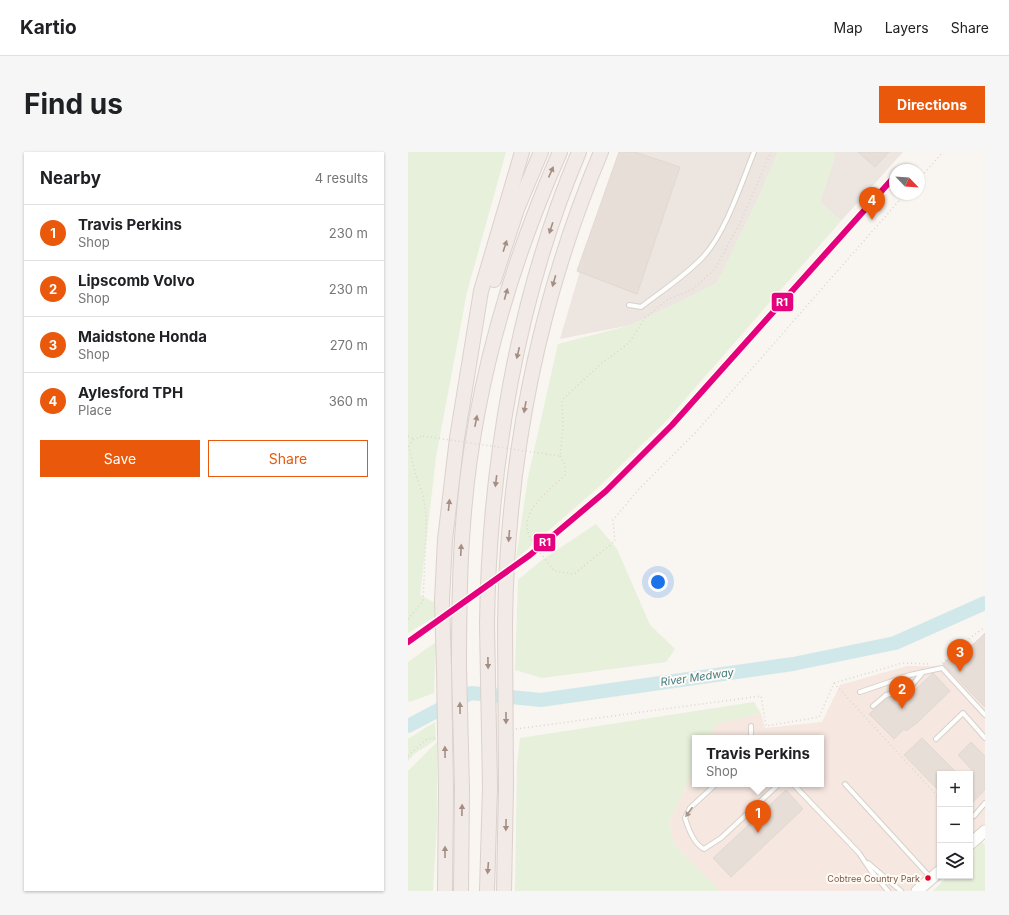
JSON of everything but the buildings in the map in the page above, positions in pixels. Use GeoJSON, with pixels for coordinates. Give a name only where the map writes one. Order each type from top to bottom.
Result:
{"type":"FeatureCollection","features":[{"type":"Feature","properties":{"kind":"highway"},"geometry":{"type":"LineString","coordinates":[[445,891],[446,790],[442,600],[449,501],[462,405],[481,291],[522,152]]}},
{"type":"Feature","properties":{"kind":"highway"},"geometry":{"type":"LineString","coordinates":[[462,405],[478,335],[499,264],[517,209],[541,152]]}},
{"type":"Feature","properties":{"kind":"highway"},"geometry":{"type":"LineString","coordinates":[[461,891],[462,789],[459,589],[463,524],[470,462],[486,370],[507,292],[526,234],[560,152]]}},
{"type":"Feature","properties":{"kind":"highway"},"geometry":{"type":"LineString","coordinates":[[487,891],[490,787],[487,577],[501,441],[516,359],[538,268],[562,192],[579,152]]}},
{"type":"Feature","properties":{"kind":"highway"},"geometry":{"type":"LineString","coordinates":[[504,891],[506,786],[505,600],[516,461],[536,353],[563,252],[601,152]]}},
{"type":"Feature","properties":{"kind":"street"},"geometry":{"type":"LineString","coordinates":[[971,843],[985,831]]}},
{"type":"Feature","properties":{"kind":"street"},"geometry":{"type":"LineString","coordinates":[[917,891],[936,875]]}},
{"type":"Feature","properties":{"kind":"lane"},"geometry":{"type":"LineString","coordinates":[[629,305],[641,307],[688,271],[703,257],[716,241],[754,152]]}},
{"type":"Feature","properties":{"kind":"lane"},"geometry":{"type":"LineString","coordinates":[[860,692],[910,674],[942,668],[985,715]]}},
{"type":"Feature","properties":{"kind":"lane"},"geometry":{"type":"LineString","coordinates":[[873,706],[886,695],[909,689],[924,672]]}},
{"type":"Feature","properties":{"kind":"lane"},"geometry":{"type":"LineString","coordinates":[[936,739],[963,713],[985,738]]}},
{"type":"Feature","properties":{"kind":"lane"},"geometry":{"type":"LineString","coordinates":[[751,726],[751,735]]}},
{"type":"Feature","properties":{"kind":"lane"},"geometry":{"type":"LineString","coordinates":[[845,784],[936,875]]}},
{"type":"Feature","properties":{"kind":"lane"},"geometry":{"type":"LineString","coordinates":[[713,787],[690,808],[684,818],[689,830],[704,849],[721,838],[776,787]]}},
{"type":"Feature","properties":{"kind":"lane"},"geometry":{"type":"LineString","coordinates":[[796,787],[831,822],[867,863],[900,891]]}},
{"type":"Feature","properties":{"kind":"lane"},"geometry":{"type":"LineString","coordinates":[[974,816],[985,803]]}},
{"type":"Feature","properties":{"kind":"lane"},"geometry":{"type":"LineString","coordinates":[[867,863],[871,871],[888,891]]}},
{"type":"Feature","properties":{"kind":"path"},"geometry":{"type":"LineString","coordinates":[[771,152],[740,223],[715,269],[693,289],[667,300],[645,318],[629,343],[602,362],[562,400],[563,428],[560,456],[565,465],[565,475],[534,507],[527,518],[529,535],[554,571],[574,574],[615,541],[613,520],[640,489],[697,431],[900,200]]}},
{"type":"Feature","properties":{"kind":"path"},"geometry":{"type":"LineString","coordinates":[[925,172],[943,152]]}},
{"type":"Feature","properties":{"kind":"path"},"geometry":{"type":"LineString","coordinates":[[408,436],[414,439]]}},
{"type":"Feature","properties":{"kind":"path"},"geometry":{"type":"LineString","coordinates":[[408,619],[423,601],[425,580],[426,513],[409,446],[414,439],[423,436],[560,456]]}},
{"type":"Feature","properties":{"kind":"path"},"geometry":{"type":"LineString","coordinates":[[941,664],[970,638],[985,627]]}},
{"type":"Feature","properties":{"kind":"path"},"geometry":{"type":"LineString","coordinates":[[834,683],[903,663],[933,664]]}},
{"type":"Feature","properties":{"kind":"path"},"geometry":{"type":"LineString","coordinates":[[513,730],[761,696],[766,726],[819,717],[834,683]]}},
{"type":"Feature","properties":{"kind":"path"},"geometry":{"type":"LineString","coordinates":[[834,683],[937,796]]}},
{"type":"Feature","properties":{"kind":"path"},"geometry":{"type":"LineString","coordinates":[[408,756],[427,739],[435,738]]}},
{"type":"Feature","properties":{"kind":"shaded area"},"geometry":{"type":"Polygon","coordinates":[[[625,152],[778,152],[758,199],[717,283],[631,325],[560,339],[585,254],[625,152]]]}},
{"type":"Feature","properties":{"kind":"shaded area"},"geometry":{"type":"Polygon","coordinates":[[[833,152],[903,152],[892,164],[889,164],[889,168],[841,221],[820,202],[835,156],[833,152]]]}},
{"type":"Feature","properties":{"kind":"shaded area"},"geometry":{"type":"Polygon","coordinates":[[[985,634],[985,824],[973,833],[973,771],[937,771],[937,865],[909,891],[720,891],[674,844],[669,822],[692,773],[692,787],[824,787],[824,735],[710,735],[716,723],[761,714],[765,728],[822,722],[840,685],[907,666],[942,666],[985,634]]]}},
{"type":"Feature","properties":{"kind":"green space"},"geometry":{"type":"Polygon","coordinates":[[[408,152],[506,152],[467,292],[436,457],[420,595],[437,604],[436,616],[408,633],[408,152]]]}},
{"type":"Feature","properties":{"kind":"green space"},"geometry":{"type":"Polygon","coordinates":[[[778,152],[833,152],[835,156],[820,202],[841,221],[667,420],[601,485],[516,559],[528,477],[558,344],[631,325],[717,283],[758,199],[778,152]]]}},
{"type":"Feature","properties":{"kind":"green space"},"geometry":{"type":"Polygon","coordinates":[[[596,524],[617,549],[650,625],[675,649],[666,662],[542,678],[515,670],[518,580],[542,560],[596,524]]]}},
{"type":"Feature","properties":{"kind":"green space"},"geometry":{"type":"Polygon","coordinates":[[[436,642],[434,693],[410,702],[408,701],[408,662],[436,642]]]}},
{"type":"Feature","properties":{"kind":"green space"},"geometry":{"type":"Polygon","coordinates":[[[754,702],[761,714],[717,723],[711,735],[692,735],[692,773],[669,822],[674,844],[720,891],[515,891],[517,764],[520,738],[754,702]]]}},
{"type":"Feature","properties":{"kind":"green space"},"geometry":{"type":"Polygon","coordinates":[[[435,722],[436,740],[414,754],[408,761],[408,739],[435,722]]]}},
{"type":"Feature","properties":{"kind":"green space"},"geometry":{"type":"Polygon","coordinates":[[[437,742],[437,823],[433,891],[408,891],[408,771],[437,742]]]}},
{"type":"Feature","properties":{"kind":"green space"},"geometry":{"type":"Polygon","coordinates":[[[982,842],[985,845],[985,891],[933,891],[945,879],[973,879],[973,851],[982,842]]]}},
{"type":"Feature","properties":{"kind":"waterway","name":"River Medway"},"geometry":{"type":"LineString","coordinates":[[408,726],[471,693],[541,700],[793,664],[895,643],[985,603]]}},
{"type":"Feature","properties":{"kind":"transit line","name":"R1"},"geometry":{"type":"LineString","coordinates":[[408,642],[530,555],[606,491],[672,425],[889,183]]}},
{"type":"Feature","properties":{"kind":"place","name":"Aylesford TPH"},"geometry":{"type":"Point","coordinates":[872,220]}},
{"type":"Feature","properties":{"kind":"place","name":"Maidstone Honda"},"geometry":{"type":"Point","coordinates":[960,672]}},
{"type":"Feature","properties":{"kind":"place","name":"Lipscomb Volvo"},"geometry":{"type":"Point","coordinates":[902,709]}},
{"type":"Feature","properties":{"kind":"place","name":"Travis Perkins"},"geometry":{"type":"Point","coordinates":[758,833]}},
{"type":"Feature","properties":{"kind":"place","name":"Cobtree Country Park"},"geometry":{"type":"Point","coordinates":[928,878]}}]}
